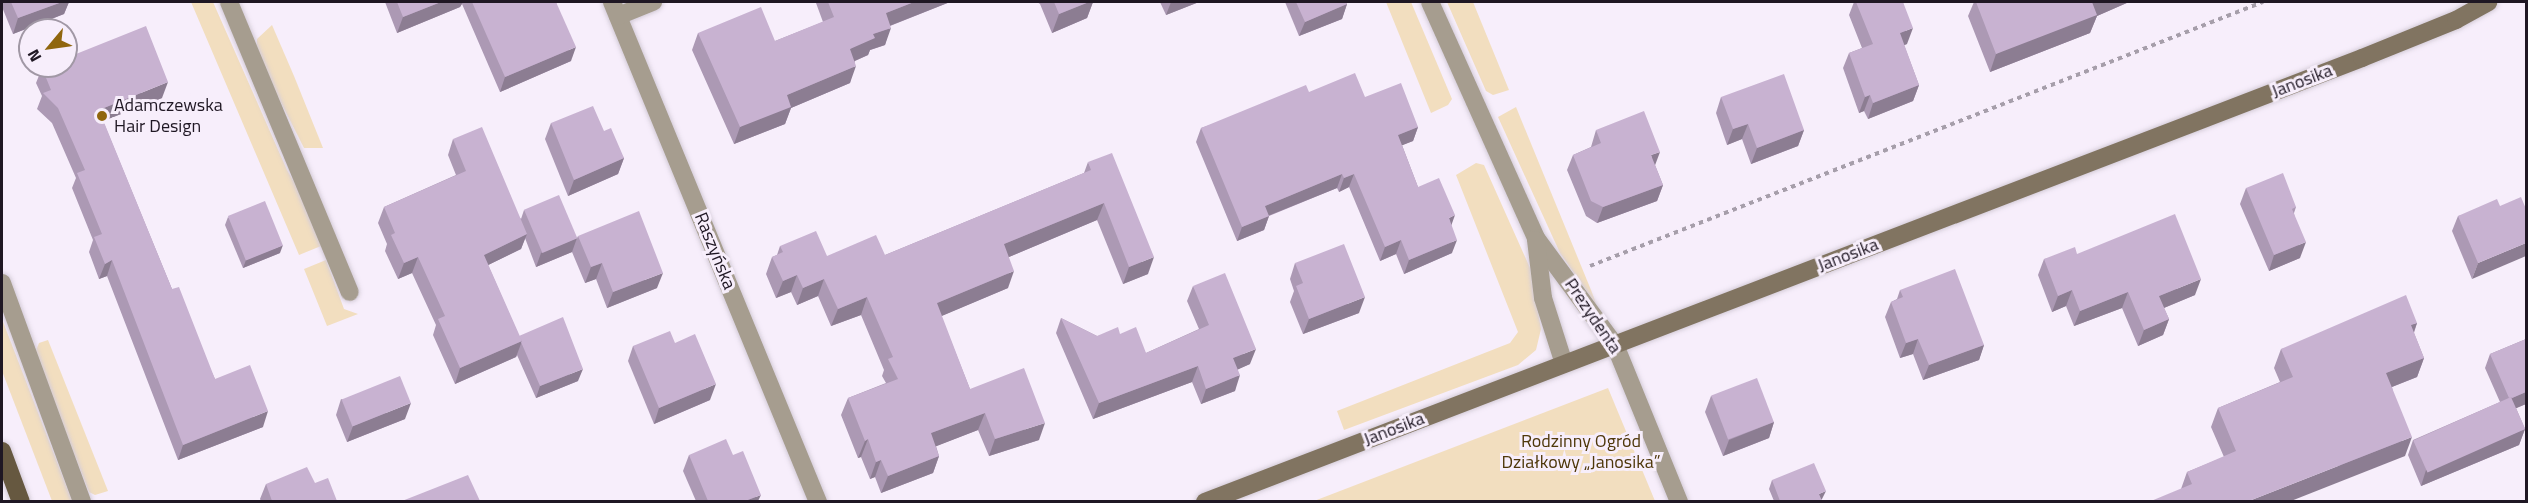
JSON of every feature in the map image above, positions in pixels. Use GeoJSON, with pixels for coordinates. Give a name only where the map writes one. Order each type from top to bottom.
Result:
{"type":"FeatureCollection","features":[{"type":"Feature","properties":{"kind":"main road"},"geometry":{"type":"LineString","coordinates":[[2,451],[21,501]]}},
{"type":"Feature","properties":{"kind":"street"},"geometry":{"type":"LineString","coordinates":[[229,2],[350,292]]}},
{"type":"Feature","properties":{"kind":"street"},"geometry":{"type":"LineString","coordinates":[[615,9],[653,2]]}},
{"type":"Feature","properties":{"kind":"street","name":"Prezydenta"},"geometry":{"type":"LineString","coordinates":[[1430,2],[1536,238],[1615,345],[1679,501]]}},
{"type":"Feature","properties":{"kind":"street","name":"Janosika"},"geometry":{"type":"LineString","coordinates":[[1205,501],[2362,58],[2456,20],[2488,2]]}},
{"type":"Feature","properties":{"kind":"street","name":"Raszyńska"},"geometry":{"type":"LineString","coordinates":[[615,9],[818,501]]}},
{"type":"Feature","properties":{"kind":"street","name":"Prezydenta"},"geometry":{"type":"LineString","coordinates":[[1536,238],[1543,298],[1564,364]]}},
{"type":"Feature","properties":{"kind":"street"},"geometry":{"type":"LineString","coordinates":[[2,283],[82,501]]}},
{"type":"Feature","properties":{"kind":"path"},"geometry":{"type":"LineString","coordinates":[[1586,267],[2263,2]]}},
{"type":"Feature","properties":{"kind":"green space"},"geometry":{"type":"Polygon","coordinates":[[[191,2],[213,2],[287,170],[304,199],[321,246],[299,255],[191,2]]]}},
{"type":"Feature","properties":{"kind":"green space"},"geometry":{"type":"Polygon","coordinates":[[[1386,2],[1411,2],[1452,99],[1448,105],[1431,113],[1386,2]]]}},
{"type":"Feature","properties":{"kind":"green space"},"geometry":{"type":"Polygon","coordinates":[[[1447,2],[1473,2],[1509,90],[1493,95],[1486,91],[1447,2]]]}},
{"type":"Feature","properties":{"kind":"green space"},"geometry":{"type":"Polygon","coordinates":[[[272,25],[323,148],[304,148],[268,77],[257,50],[257,39],[272,25]]]}},
{"type":"Feature","properties":{"kind":"green space"},"geometry":{"type":"Polygon","coordinates":[[[1516,107],[1597,306],[1560,253],[1498,117],[1516,107]]]}},
{"type":"Feature","properties":{"kind":"green space"},"geometry":{"type":"Polygon","coordinates":[[[1476,163],[1484,165],[1530,268],[1541,329],[1536,350],[1518,365],[1344,430],[1337,411],[1510,343],[1518,332],[1456,175],[1476,163]]]}},
{"type":"Feature","properties":{"kind":"green space"},"geometry":{"type":"Polygon","coordinates":[[[326,260],[344,309],[358,314],[327,326],[304,269],[326,260]]]}},
{"type":"Feature","properties":{"kind":"green space"},"geometry":{"type":"Polygon","coordinates":[[[2,319],[72,501],[52,501],[2,371],[2,319]]]}},
{"type":"Feature","properties":{"kind":"green space"},"geometry":{"type":"Polygon","coordinates":[[[48,340],[108,491],[95,495],[89,492],[35,353],[39,343],[48,340]]]}},
{"type":"Feature","properties":{"kind":"green space","name":"Rodzinny Ogród Działkowy „Janosika”"},"geometry":{"type":"Polygon","coordinates":[[[1608,388],[1655,501],[1314,501],[1608,388]]]}},
{"type":"Feature","properties":{"kind":"building"},"geometry":{"type":"Polygon","coordinates":[[[11,2],[62,2],[18,18],[11,2]]]}},
{"type":"Feature","properties":{"kind":"building"},"geometry":{"type":"Polygon","coordinates":[[[397,2],[441,2],[403,17],[397,2]]]}},
{"type":"Feature","properties":{"kind":"building"},"geometry":{"type":"Polygon","coordinates":[[[472,2],[556,2],[576,47],[505,77],[472,2]]]}},
{"type":"Feature","properties":{"kind":"building"},"geometry":{"type":"Polygon","coordinates":[[[828,2],[914,2],[886,13],[891,28],[873,34],[875,38],[850,49],[856,66],[787,95],[791,107],[740,127],[698,33],[761,7],[775,41],[834,17],[828,2]]]}},
{"type":"Feature","properties":{"kind":"building"},"geometry":{"type":"Polygon","coordinates":[[[1054,2],[1089,2],[1059,14],[1054,2]]]}},
{"type":"Feature","properties":{"kind":"building"},"geometry":{"type":"Polygon","coordinates":[[[1296,2],[1346,2],[1347,4],[1305,22],[1296,2]]]}},
{"type":"Feature","properties":{"kind":"building"},"geometry":{"type":"Polygon","coordinates":[[[1856,2],[1903,2],[1913,28],[1900,33],[1919,85],[1873,103],[1870,95],[1865,97],[1849,53],[1873,44],[1856,2]]]}},
{"type":"Feature","properties":{"kind":"building"},"geometry":{"type":"Polygon","coordinates":[[[1976,2],[2092,2],[2097,15],[1996,54],[1976,2]]]}},
{"type":"Feature","properties":{"kind":"building"},"geometry":{"type":"Polygon","coordinates":[[[146,26],[168,82],[99,110],[172,289],[179,287],[215,379],[250,365],[268,411],[183,445],[112,260],[105,264],[94,237],[102,234],[77,173],[85,170],[58,108],[43,93],[51,90],[46,78],[78,78],[78,53],[146,26]]]}},
{"type":"Feature","properties":{"kind":"building"},"geometry":{"type":"Polygon","coordinates":[[[1355,73],[1365,97],[1401,83],[1418,127],[1398,135],[1418,187],[1439,178],[1455,215],[1449,218],[1457,240],[1409,260],[1401,240],[1385,247],[1354,174],[1344,178],[1342,174],[1265,206],[1269,216],[1242,227],[1201,128],[1306,85],[1309,92],[1355,73]]]}},
{"type":"Feature","properties":{"kind":"building"},"geometry":{"type":"Polygon","coordinates":[[[1784,74],[1804,130],[1757,148],[1748,124],[1733,129],[1721,97],[1784,74]]]}},
{"type":"Feature","properties":{"kind":"building"},"geometry":{"type":"Polygon","coordinates":[[[593,106],[604,131],[611,128],[624,158],[574,180],[551,123],[593,106]]]}},
{"type":"Feature","properties":{"kind":"building"},"geometry":{"type":"Polygon","coordinates":[[[1644,111],[1660,152],[1651,155],[1663,185],[1603,207],[1591,201],[1573,155],[1601,143],[1596,130],[1644,111]]]}},
{"type":"Feature","properties":{"kind":"building"},"geometry":{"type":"Polygon","coordinates":[[[482,127],[527,234],[484,255],[522,341],[460,368],[438,319],[445,316],[418,257],[404,263],[391,235],[395,233],[384,207],[466,171],[453,139],[482,127]]]}},
{"type":"Feature","properties":{"kind":"building"},"geometry":{"type":"Polygon","coordinates":[[[1112,153],[1154,257],[1129,267],[1104,203],[1004,244],[1014,271],[937,303],[970,389],[1024,368],[1045,423],[995,439],[985,413],[931,433],[939,456],[888,476],[881,460],[876,462],[868,439],[865,441],[848,398],[898,379],[888,359],[893,357],[867,297],[838,309],[824,279],[803,288],[797,275],[783,281],[772,257],[783,252],[780,246],[816,231],[827,256],[876,235],[885,255],[1091,170],[1088,162],[1112,153]]]}},
{"type":"Feature","properties":{"kind":"building"},"geometry":{"type":"Polygon","coordinates":[[[2283,173],[2296,207],[2292,209],[2306,242],[2274,255],[2246,188],[2283,173]]]}},
{"type":"Feature","properties":{"kind":"building"},"geometry":{"type":"Polygon","coordinates":[[[559,195],[577,238],[542,253],[524,210],[559,195]]]}},
{"type":"Feature","properties":{"kind":"building"},"geometry":{"type":"Polygon","coordinates":[[[2521,197],[2526,209],[2526,243],[2478,263],[2458,216],[2497,199],[2500,206],[2521,197]]]}},
{"type":"Feature","properties":{"kind":"building"},"geometry":{"type":"Polygon","coordinates":[[[265,201],[283,246],[246,260],[228,216],[265,201]]]}},
{"type":"Feature","properties":{"kind":"building"},"geometry":{"type":"Polygon","coordinates":[[[639,211],[663,273],[613,292],[602,263],[591,267],[578,236],[639,211]]]}},
{"type":"Feature","properties":{"kind":"building"},"geometry":{"type":"Polygon","coordinates":[[[2175,214],[2201,279],[2159,296],[2169,319],[2144,330],[2128,292],[2080,311],[2072,290],[2058,296],[2044,259],[2075,247],[2077,254],[2175,214]]]}},
{"type":"Feature","properties":{"kind":"building"},"geometry":{"type":"Polygon","coordinates":[[[1344,244],[1365,297],[1309,319],[1296,286],[1303,283],[1295,263],[1344,244]]]}},
{"type":"Feature","properties":{"kind":"building"},"geometry":{"type":"Polygon","coordinates":[[[1955,269],[1984,345],[1929,365],[1918,339],[1906,343],[1891,302],[1903,297],[1900,290],[1955,269]]]}},
{"type":"Feature","properties":{"kind":"building"},"geometry":{"type":"Polygon","coordinates":[[[1225,273],[1256,349],[1233,358],[1240,375],[1206,389],[1198,366],[1099,403],[1061,318],[1097,336],[1118,327],[1120,334],[1136,327],[1146,353],[1209,325],[1193,286],[1225,273]]]}},
{"type":"Feature","properties":{"kind":"building"},"geometry":{"type":"Polygon","coordinates":[[[2406,295],[2417,323],[2411,325],[2424,358],[2386,373],[2412,437],[2249,501],[2151,501],[2192,484],[2187,472],[2236,451],[2218,408],[2293,377],[2281,349],[2406,295]]]}},
{"type":"Feature","properties":{"kind":"building"},"geometry":{"type":"Polygon","coordinates":[[[563,317],[583,369],[540,386],[519,336],[563,317]]]}},
{"type":"Feature","properties":{"kind":"building"},"geometry":{"type":"Polygon","coordinates":[[[670,331],[675,343],[695,334],[716,384],[659,408],[633,346],[670,331]]]}},
{"type":"Feature","properties":{"kind":"building"},"geometry":{"type":"Polygon","coordinates":[[[2526,339],[2526,392],[2509,398],[2490,354],[2526,339]]]}},
{"type":"Feature","properties":{"kind":"building"},"geometry":{"type":"Polygon","coordinates":[[[400,376],[411,403],[352,426],[342,400],[400,376]]]}},
{"type":"Feature","properties":{"kind":"building"},"geometry":{"type":"Polygon","coordinates":[[[1757,378],[1774,422],[1728,439],[1711,396],[1757,378]]]}},
{"type":"Feature","properties":{"kind":"building"},"geometry":{"type":"Polygon","coordinates":[[[2511,397],[2525,429],[2427,472],[2413,441],[2511,397]]]}},
{"type":"Feature","properties":{"kind":"building"},"geometry":{"type":"Polygon","coordinates":[[[726,439],[733,455],[743,451],[761,495],[745,501],[708,501],[689,455],[726,439]]]}},
{"type":"Feature","properties":{"kind":"building"},"geometry":{"type":"Polygon","coordinates":[[[1814,463],[1826,491],[1819,494],[1822,501],[1780,501],[1772,480],[1814,463]]]}},
{"type":"Feature","properties":{"kind":"building"},"geometry":{"type":"Polygon","coordinates":[[[307,467],[315,483],[328,478],[337,501],[272,501],[266,484],[307,467]]]}},
{"type":"Feature","properties":{"kind":"building"},"geometry":{"type":"Polygon","coordinates":[[[468,475],[480,501],[402,501],[468,475]]]}},
{"type":"Feature","properties":{"kind":"place","name":"Adamczewska Hair Design"},"geometry":{"type":"Point","coordinates":[102,116]}}]}
